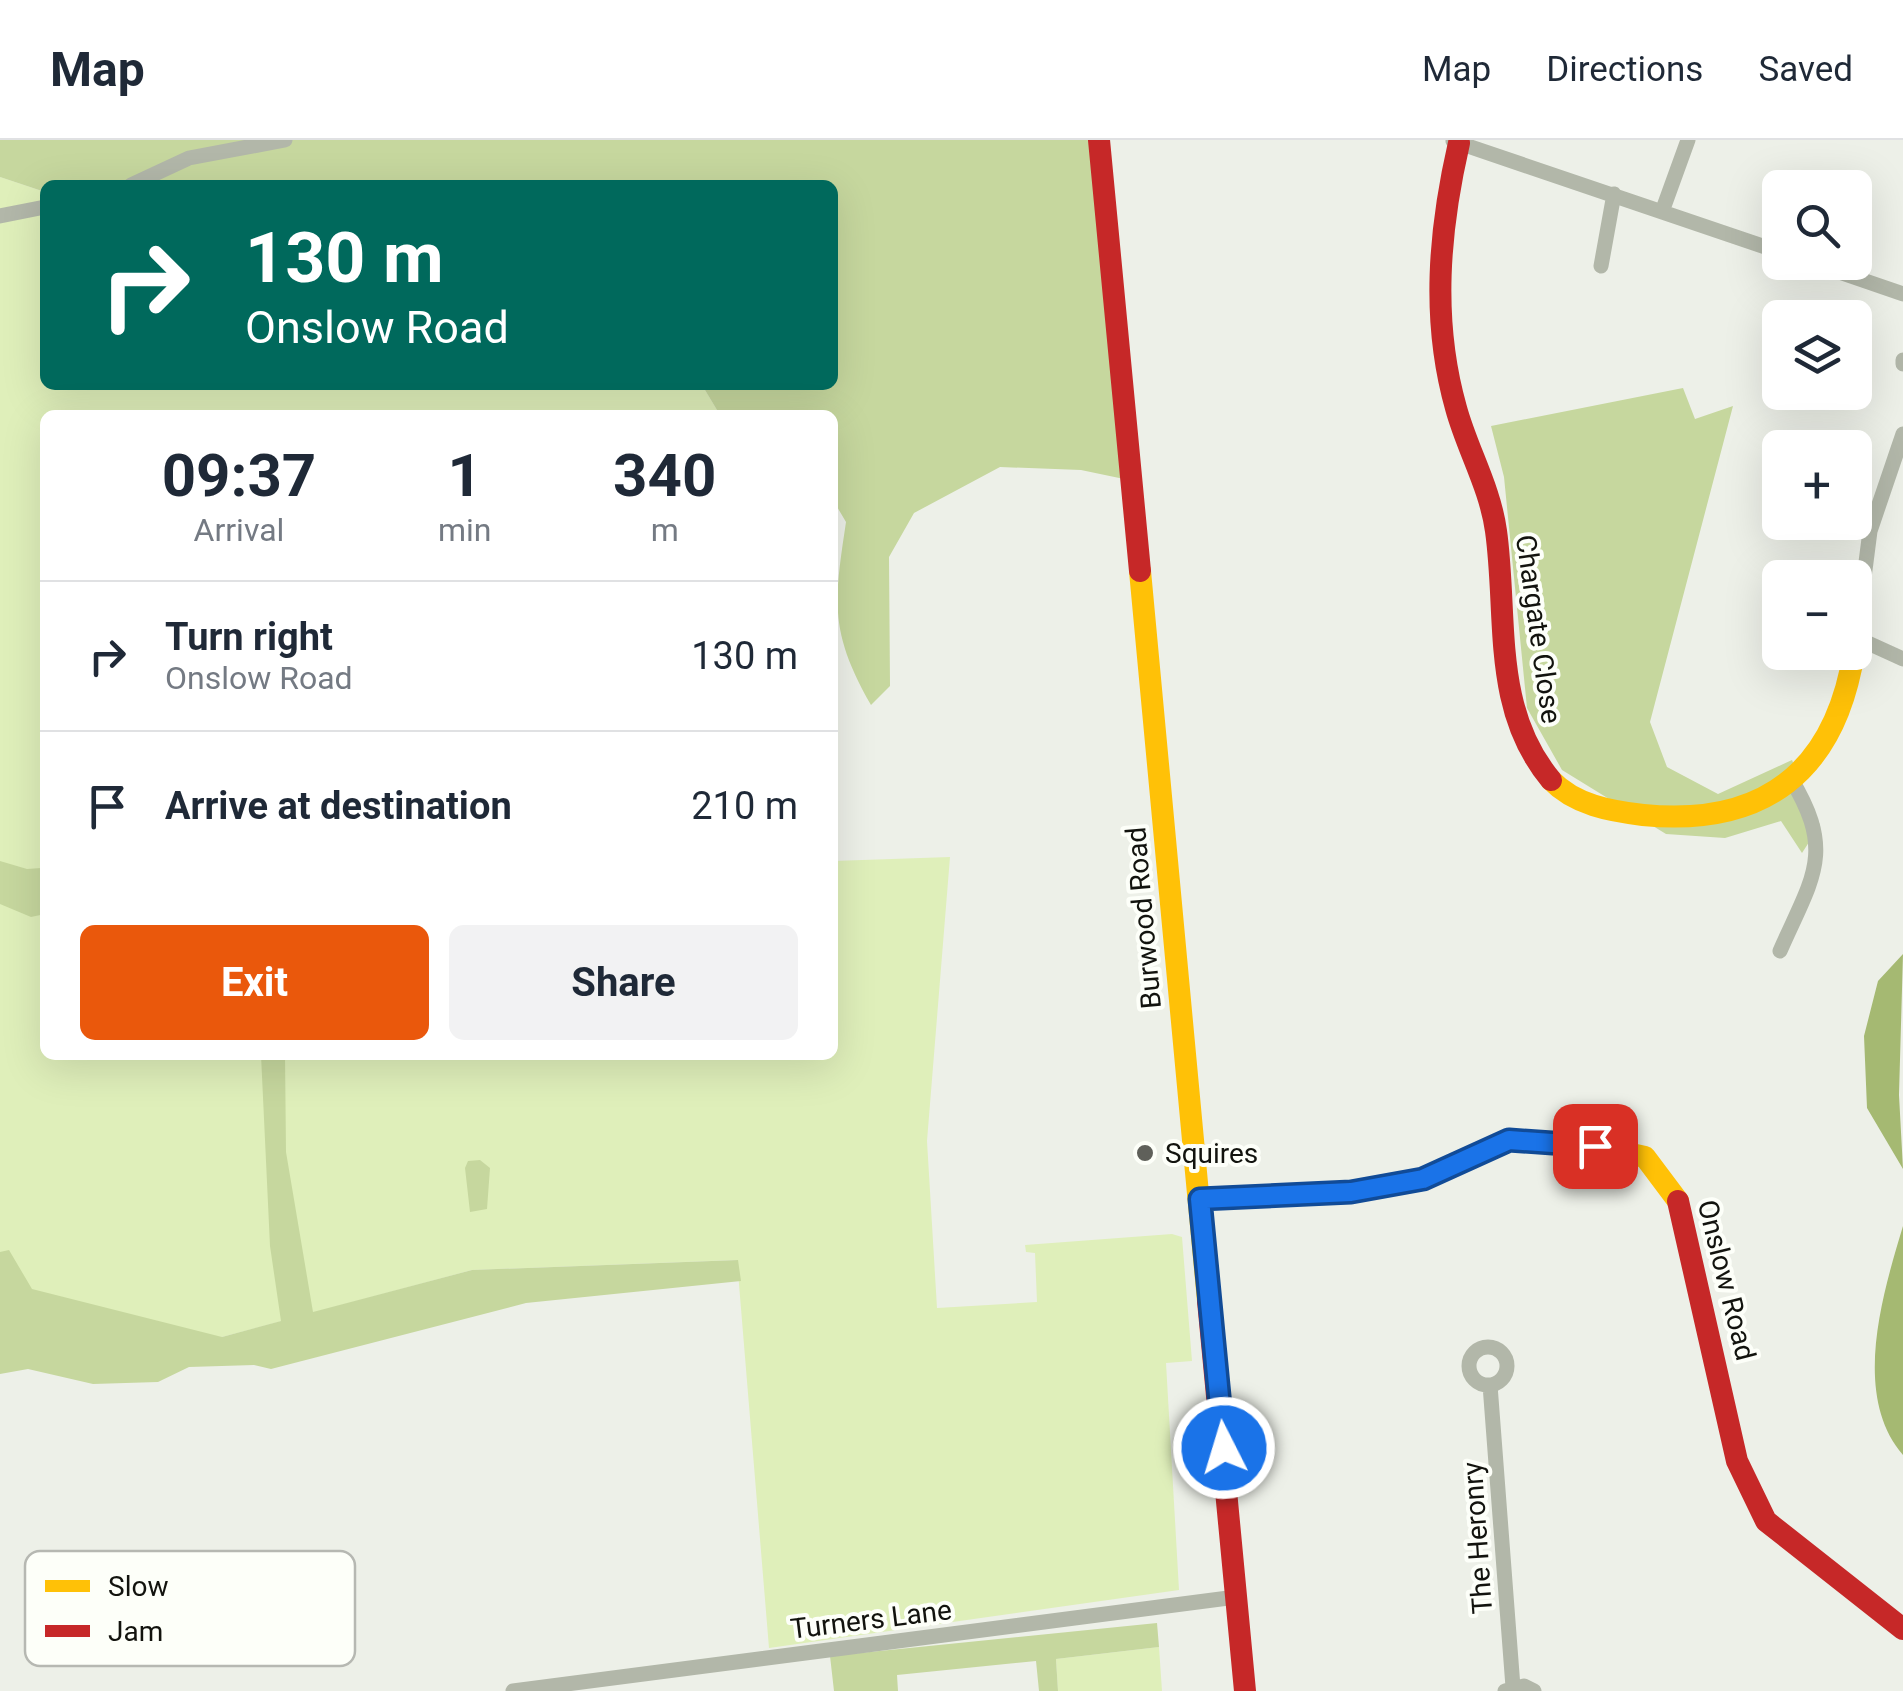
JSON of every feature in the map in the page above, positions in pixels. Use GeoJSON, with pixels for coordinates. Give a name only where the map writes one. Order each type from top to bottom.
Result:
{"type":"FeatureCollection","features":[{"type":"Feature","properties":{"kind":"street"},"geometry":{"type":"LineString","coordinates":[[142,180],[190,158],[285,140]]}},
{"type":"Feature","properties":{"kind":"street","name":"Burwood Road"},"geometry":{"type":"LineString","coordinates":[[1099,140],[1245,1691]]}},
{"type":"Feature","properties":{"kind":"street"},"geometry":{"type":"LineString","coordinates":[[1663,209],[1688,140]]}},
{"type":"Feature","properties":{"kind":"street"},"geometry":{"type":"LineString","coordinates":[[1454,142],[1762,245]]}},
{"type":"Feature","properties":{"kind":"street","name":"Chargate Close"},"geometry":{"type":"LineString","coordinates":[[1454,142],[1444,213],[1441,325],[1455,405],[1490,500],[1516,722],[1524,742],[1568,796],[1611,810],[1659,818],[1746,808],[1791,778],[1835,729],[1849,670]]}},
{"type":"Feature","properties":{"kind":"street"},"geometry":{"type":"LineString","coordinates":[[1601,266],[1614,194]]}},
{"type":"Feature","properties":{"kind":"street"},"geometry":{"type":"LineString","coordinates":[[0,216],[40,208]]}},
{"type":"Feature","properties":{"kind":"street"},"geometry":{"type":"LineString","coordinates":[[1862,280],[1903,294]]}},
{"type":"Feature","properties":{"kind":"street","name":"Chargate Close"},"geometry":{"type":"LineString","coordinates":[[1866,560],[1870,531],[1903,434]]}},
{"type":"Feature","properties":{"kind":"street"},"geometry":{"type":"LineString","coordinates":[[1872,651],[1903,659]]}},
{"type":"Feature","properties":{"kind":"street"},"geometry":{"type":"LineString","coordinates":[[1780,951],[1816,868],[1814,816],[1791,778]]}},
{"type":"Feature","properties":{"kind":"street","name":"Onslow Road"},"geometry":{"type":"LineString","coordinates":[[1200,1199],[1351,1192],[1423,1179],[1509,1140],[1595,1146],[1645,1157],[1680,1204],[1738,1461],[1766,1521],[1903,1629]]}},
{"type":"Feature","properties":{"kind":"street","name":"The Heronry"},"geometry":{"type":"LineString","coordinates":[[1490,1385],[1509,1689]]}},
{"type":"Feature","properties":{"kind":"street","name":"Turners Lane"},"geometry":{"type":"LineString","coordinates":[[513,1691],[1236,1597]]}},
{"type":"Feature","properties":{"kind":"street"},"geometry":{"type":"LineString","coordinates":[[1509,1689],[1534,1691]]}},
{"type":"Feature","properties":{"kind":"shaded area"},"geometry":{"type":"Polygon","coordinates":[[[0,140],[1091,140],[1124,479],[1081,470],[1000,467],[914,513],[889,557],[890,686],[871,705],[848,656],[838,616],[846,522],[838,508],[838,410],[717,410],[705,390],[838,390],[838,180],[40,180],[40,190],[0,177],[0,140]]]}},
{"type":"Feature","properties":{"kind":"shaded area"},"geometry":{"type":"Polygon","coordinates":[[[0,177],[40,190],[40,390],[705,390],[717,410],[40,410],[40,1060],[838,1060],[838,861],[950,857],[927,1141],[937,1308],[1037,1302],[1035,1253],[1026,1252],[1025,1245],[1172,1234],[1182,1237],[1192,1361],[1166,1363],[1179,1590],[769,1648],[737,1260],[472,1270],[222,1337],[0,1339],[0,177]]]}},
{"type":"Feature","properties":{"kind":"shaded area"},"geometry":{"type":"Polygon","coordinates":[[[1683,388],[1695,419],[1733,406],[1650,722],[1667,767],[1718,794],[1792,760],[1820,825],[1802,853],[1781,821],[1725,838],[1666,834],[1562,770],[1527,708],[1504,477],[1491,426],[1683,388]]]}},
{"type":"Feature","properties":{"kind":"shaded area"},"geometry":{"type":"Polygon","coordinates":[[[0,861],[27,869],[40,868],[40,915],[31,917],[0,904],[0,861]]]}},
{"type":"Feature","properties":{"kind":"shaded area"},"geometry":{"type":"Polygon","coordinates":[[[1903,954],[1899,1095],[1903,1169],[1867,1108],[1864,1036],[1878,981],[1903,954]]]}},
{"type":"Feature","properties":{"kind":"shaded area"},"geometry":{"type":"Polygon","coordinates":[[[261,1060],[285,1060],[286,1152],[313,1312],[472,1270],[738,1260],[741,1281],[526,1303],[271,1369],[254,1365],[189,1367],[158,1382],[93,1384],[28,1369],[0,1374],[0,1252],[9,1250],[32,1289],[222,1337],[281,1321],[270,1246],[261,1060]]]}},
{"type":"Feature","properties":{"kind":"shaded area"},"geometry":{"type":"Polygon","coordinates":[[[480,1160],[490,1168],[487,1209],[470,1212],[465,1168],[468,1161],[480,1160]]]}},
{"type":"Feature","properties":{"kind":"shaded area"},"geometry":{"type":"Polygon","coordinates":[[[1903,1226],[1903,1455],[1887,1431],[1878,1403],[1875,1374],[1880,1312],[1903,1226]]]}},
{"type":"Feature","properties":{"kind":"shaded area"},"geometry":{"type":"Polygon","coordinates":[[[1157,1623],[1159,1647],[1056,1659],[1058,1691],[1039,1691],[1036,1661],[897,1675],[898,1691],[834,1691],[830,1656],[1157,1623]]]}},
{"type":"Feature","properties":{"kind":"shaded area"},"geometry":{"type":"Polygon","coordinates":[[[1159,1647],[1162,1691],[1058,1691],[1056,1659],[1159,1647]]]}},
{"type":"Feature","properties":{"kind":"traffic: slow"},"geometry":{"type":"LineString","coordinates":[[1140,571],[1208,1301]]}},
{"type":"Feature","properties":{"kind":"traffic: slow"},"geometry":{"type":"LineString","coordinates":[[1551,780],[1582,801],[1643,815],[1686,816],[1724,811],[1758,800],[1787,783],[1811,759],[1830,730],[1850,670]]}},
{"type":"Feature","properties":{"kind":"traffic: slow"},"geometry":{"type":"LineString","coordinates":[[1200,1199],[1351,1192],[1423,1179],[1509,1140],[1595,1146],[1645,1157],[1678,1201]]}},
{"type":"Feature","properties":{"kind":"traffic: jam"},"geometry":{"type":"LineString","coordinates":[[1099,140],[1140,571]]}},
{"type":"Feature","properties":{"kind":"traffic: jam"},"geometry":{"type":"LineString","coordinates":[[1459,143],[1443,242],[1443,342],[1456,408],[1493,515],[1510,692],[1532,752],[1551,780]]}},
{"type":"Feature","properties":{"kind":"traffic: jam"},"geometry":{"type":"LineString","coordinates":[[1678,1201],[1737,1461],[1766,1521],[1903,1629]]}},
{"type":"Feature","properties":{"kind":"traffic: jam"},"geometry":{"type":"LineString","coordinates":[[1208,1301],[1245,1691]]}},
{"type":"Feature","properties":{"kind":"place","name":"Squires"},"geometry":{"type":"Point","coordinates":[1145,1153]}},
{"type":"Feature","properties":{"kind":"route"},"geometry":{"type":"LineString","coordinates":[[1224,1448],[1200,1199],[1351,1192],[1423,1179],[1509,1140],[1595,1146]]}}]}
